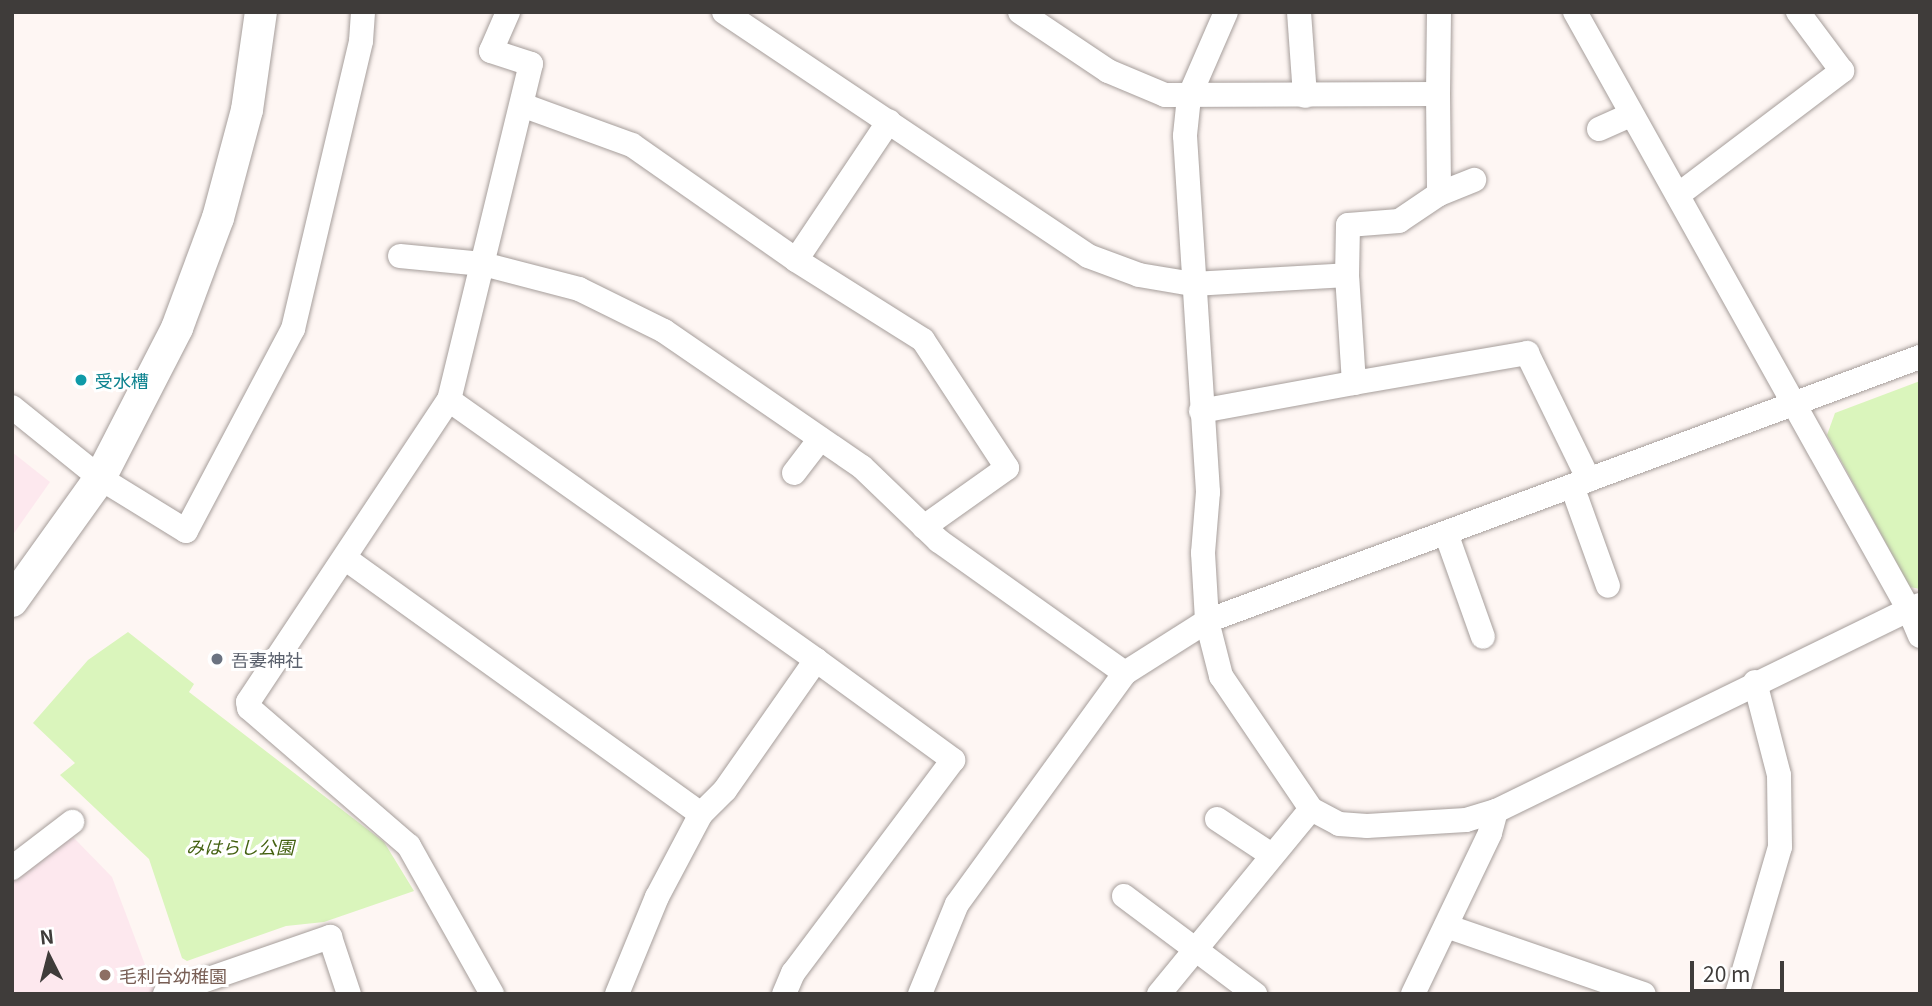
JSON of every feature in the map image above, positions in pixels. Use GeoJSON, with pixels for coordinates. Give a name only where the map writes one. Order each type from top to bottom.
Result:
{"type":"FeatureCollection","features":[{"type":"Feature","properties":{"kind":"street"},"geometry":{"type":"LineString","coordinates":[[12,601],[100,478],[177,328],[218,218],[247,110],[261,12]]}},
{"type":"Feature","properties":{"kind":"street"},"geometry":{"type":"LineString","coordinates":[[12,407],[100,478],[186,531],[293,329],[361,41],[363,12]]}},
{"type":"Feature","properties":{"kind":"street"},"geometry":{"type":"LineString","coordinates":[[492,994],[404,840],[249,708],[248,702],[450,400],[531,64],[491,51],[508,12]]}},
{"type":"Feature","properties":{"kind":"street"},"geometry":{"type":"LineString","coordinates":[[724,12],[1088,256],[1139,275],[1193,284],[1347,275]]}},
{"type":"Feature","properties":{"kind":"street"},"geometry":{"type":"LineString","coordinates":[[1020,12],[1108,71],[1165,95],[1438,94]]}},
{"type":"Feature","properties":{"kind":"street"},"geometry":{"type":"LineString","coordinates":[[1226,12],[1189,97],[1185,136],[1208,492],[1203,553],[1207,621],[1221,676],[1311,809],[1339,824],[1367,826],[1466,820],[1496,811],[1755,682],[1914,607]]}},
{"type":"Feature","properties":{"kind":"street"},"geometry":{"type":"LineString","coordinates":[[1299,12],[1305,96]]}},
{"type":"Feature","properties":{"kind":"street"},"geometry":{"type":"LineString","coordinates":[[1439,12],[1439,194]]}},
{"type":"Feature","properties":{"kind":"street"},"geometry":{"type":"LineString","coordinates":[[1575,12],[1631,115],[1914,607],[1920,636]]}},
{"type":"Feature","properties":{"kind":"street"},"geometry":{"type":"LineString","coordinates":[[1678,195],[1842,72],[1798,12]]}},
{"type":"Feature","properties":{"kind":"street"},"geometry":{"type":"LineString","coordinates":[[522,105],[632,145],[796,260],[923,340],[1007,468],[924,527]]}},
{"type":"Feature","properties":{"kind":"street"},"geometry":{"type":"LineString","coordinates":[[1599,129],[1631,115]]}},
{"type":"Feature","properties":{"kind":"street"},"geometry":{"type":"LineString","coordinates":[[796,260],[889,121]]}},
{"type":"Feature","properties":{"kind":"street"},"geometry":{"type":"LineString","coordinates":[[1354,383],[1347,275],[1348,225],[1399,221],[1439,194],[1474,180]]}},
{"type":"Feature","properties":{"kind":"street"},"geometry":{"type":"LineString","coordinates":[[400,256],[483,264],[579,289],[664,331],[862,467],[924,527],[1125,673]]}},
{"type":"Feature","properties":{"kind":"street"},"geometry":{"type":"LineString","coordinates":[[1201,411],[1527,353],[1580,483],[1608,586]]}},
{"type":"Feature","properties":{"kind":"street"},"geometry":{"type":"LineString","coordinates":[[920,994],[957,904],[1125,673],[1207,621],[1920,357]]}},
{"type":"Feature","properties":{"kind":"street"},"geometry":{"type":"LineString","coordinates":[[450,400],[953,760],[793,973],[784,994]]}},
{"type":"Feature","properties":{"kind":"street"},"geometry":{"type":"LineString","coordinates":[[794,473],[820,439]]}},
{"type":"Feature","properties":{"kind":"street"},"geometry":{"type":"LineString","coordinates":[[1446,533],[1483,637]]}},
{"type":"Feature","properties":{"kind":"street"},"geometry":{"type":"LineString","coordinates":[[346,559],[701,814]]}},
{"type":"Feature","properties":{"kind":"street"},"geometry":{"type":"LineString","coordinates":[[617,994],[657,897],[701,814],[725,790],[816,660]]}},
{"type":"Feature","properties":{"kind":"street"},"geometry":{"type":"LineString","coordinates":[[1737,994],[1780,847],[1779,775],[1755,682]]}},
{"type":"Feature","properties":{"kind":"street"},"geometry":{"type":"LineString","coordinates":[[1159,994],[1270,854],[1311,809]]}},
{"type":"Feature","properties":{"kind":"street"},"geometry":{"type":"LineString","coordinates":[[1413,994],[1496,811]]}},
{"type":"Feature","properties":{"kind":"street"},"geometry":{"type":"LineString","coordinates":[[1217,819],[1270,854]]}},
{"type":"Feature","properties":{"kind":"street"},"geometry":{"type":"LineString","coordinates":[[12,867],[72,822]]}},
{"type":"Feature","properties":{"kind":"street"},"geometry":{"type":"LineString","coordinates":[[1124,896],[1255,994]]}},
{"type":"Feature","properties":{"kind":"street"},"geometry":{"type":"LineString","coordinates":[[1446,926],[1589,986],[1644,994]]}},
{"type":"Feature","properties":{"kind":"street"},"geometry":{"type":"LineString","coordinates":[[165,994],[330,937],[349,994]]}},
{"type":"Feature","properties":{"kind":"shaded area"},"geometry":{"type":"Polygon","coordinates":[[[12,452],[50,482],[12,536],[12,452]]]}},
{"type":"Feature","properties":{"kind":"shaded area","name":"毛利台幼稚園"},"geometry":{"type":"Polygon","coordinates":[[[74,838],[112,877],[156,994],[12,994],[12,879],[63,840],[74,838]]]}},
{"type":"Feature","properties":{"kind":"green space"},"geometry":{"type":"Polygon","coordinates":[[[1920,381],[1920,589],[1910,587],[1827,435],[1835,413],[1920,381]]]}},
{"type":"Feature","properties":{"kind":"green space","name":"みはらし公園"},"geometry":{"type":"Polygon","coordinates":[[[128,632],[194,684],[189,692],[384,842],[414,891],[324,922],[286,926],[187,961],[182,958],[149,859],[60,775],[75,763],[33,723],[88,660],[128,632]]]}},
{"type":"Feature","properties":{"kind":"place","name":"受水槽"},"geometry":{"type":"Point","coordinates":[81,380]}},
{"type":"Feature","properties":{"kind":"place","name":"吾妻神社"},"geometry":{"type":"Point","coordinates":[217,659]}},
{"type":"Feature","properties":{"kind":"place","name":"毛利台幼稚園"},"geometry":{"type":"Point","coordinates":[105,975]}}]}
